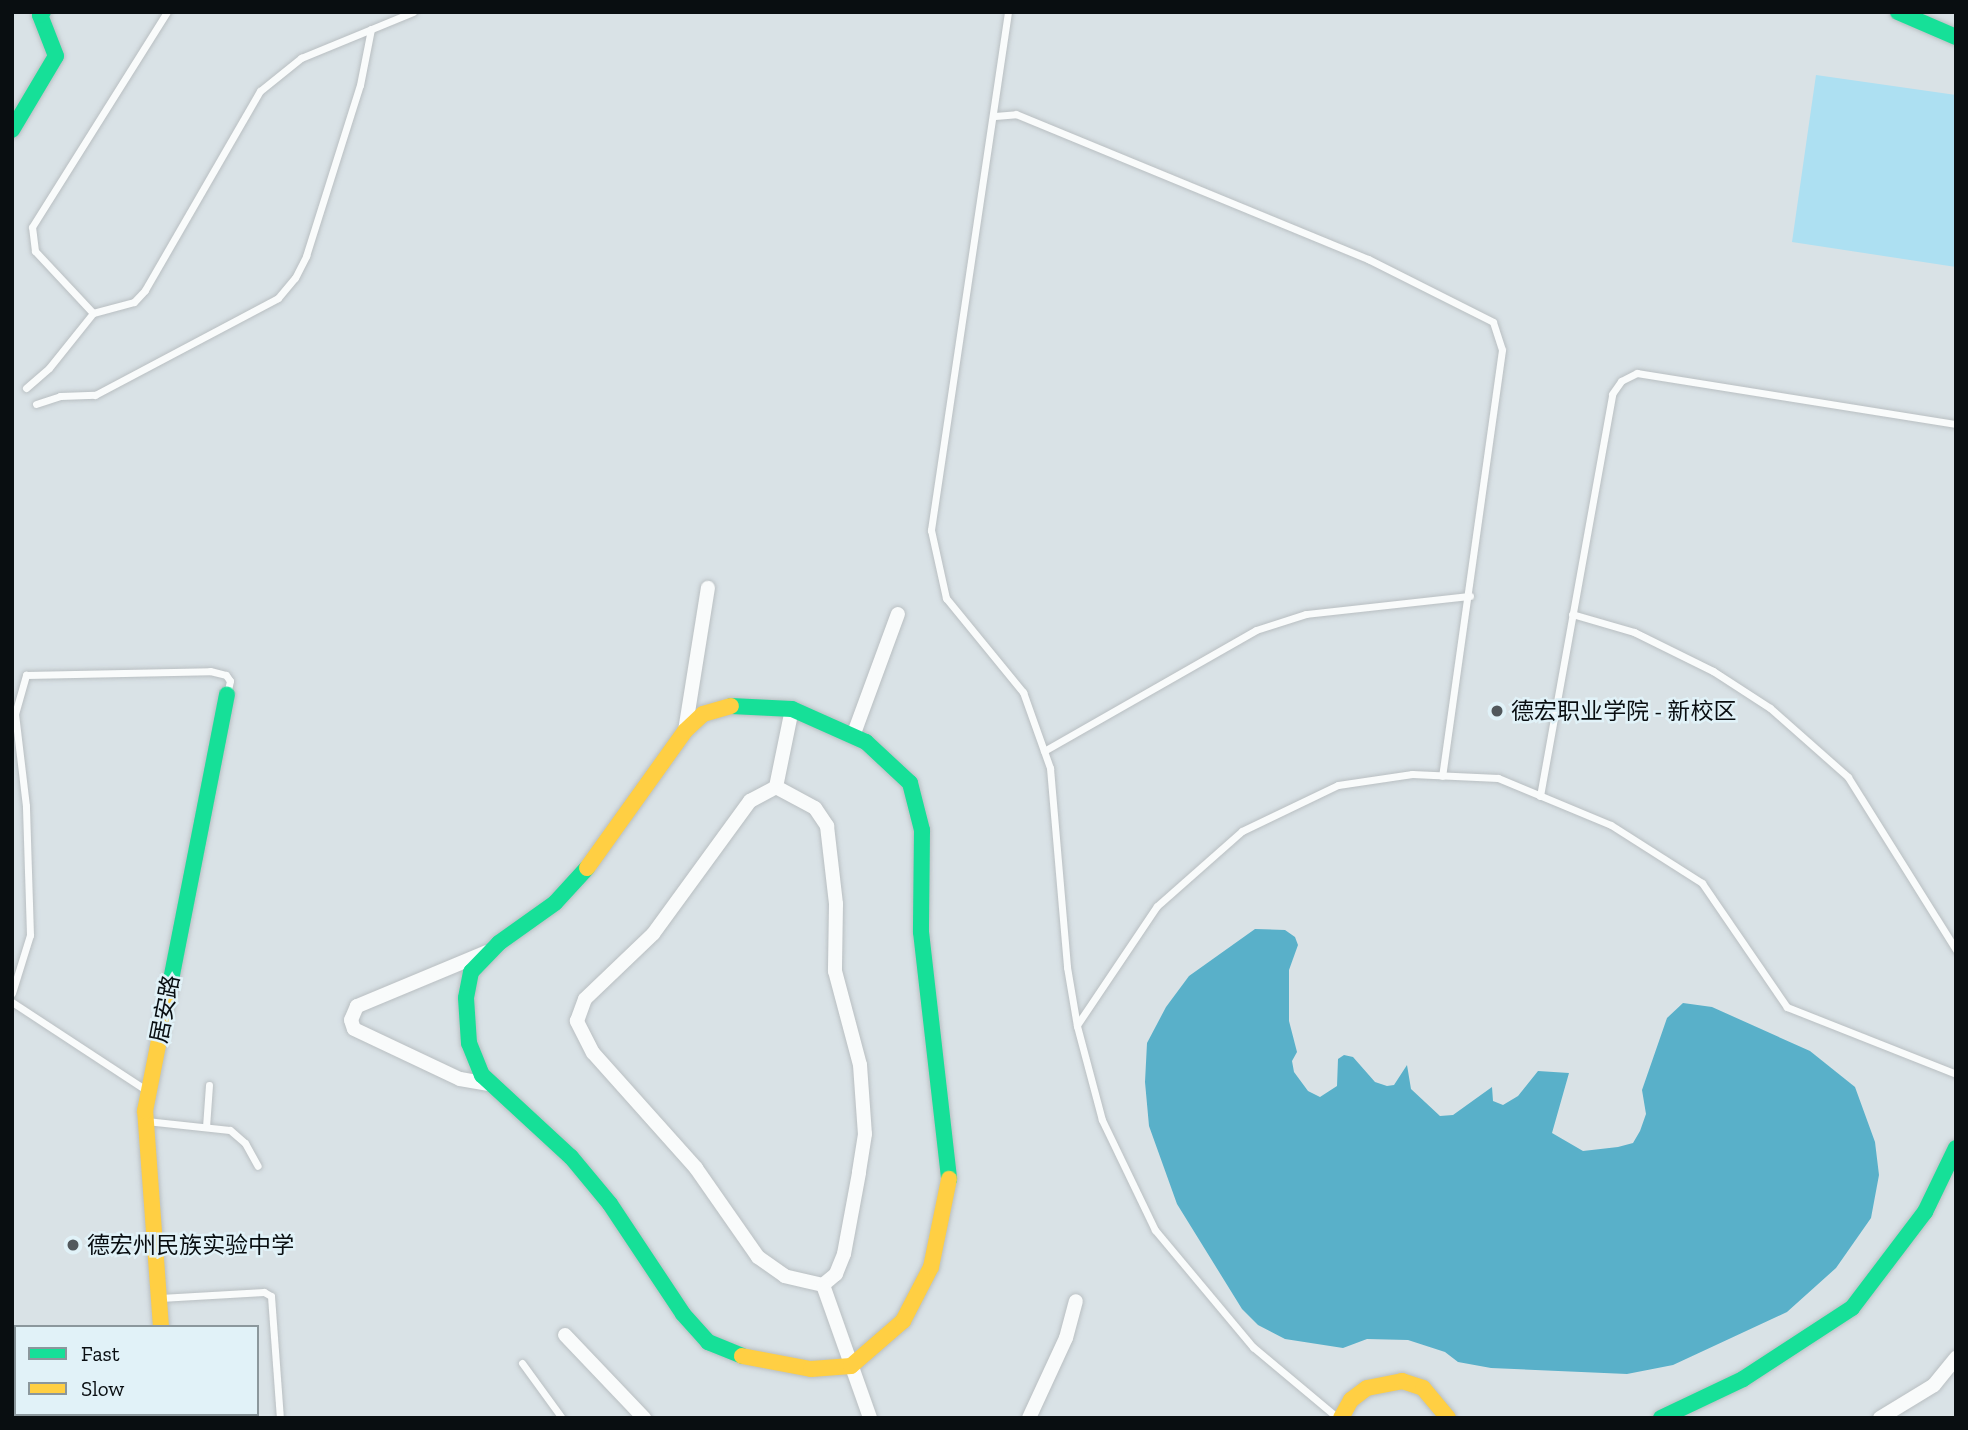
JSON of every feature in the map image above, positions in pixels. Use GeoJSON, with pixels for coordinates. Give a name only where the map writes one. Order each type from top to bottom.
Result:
{"type":"FeatureCollection","features":[{"type":"Feature","properties":{"kind":"street"},"geometry":{"type":"LineString","coordinates":[[12,130],[56,56],[40,15],[43,12]]}},
{"type":"Feature","properties":{"kind":"street"},"geometry":{"type":"LineString","coordinates":[[1898,12],[1956,37]]}},
{"type":"Feature","properties":{"kind":"street"},"geometry":{"type":"LineString","coordinates":[[685,731],[708,588]]}},
{"type":"Feature","properties":{"kind":"street"},"geometry":{"type":"LineString","coordinates":[[853,736],[898,614]]}},
{"type":"Feature","properties":{"kind":"street","name":"居安路"},"geometry":{"type":"LineString","coordinates":[[160,1325],[146,1121],[149,1092],[227,695]]}},
{"type":"Feature","properties":{"kind":"street"},"geometry":{"type":"LineString","coordinates":[[731,706],[792,709],[866,743],[910,783],[922,830],[921,932],[950,1173],[932,1267],[903,1321],[852,1366],[811,1369],[753,1360],[708,1342],[571,1157],[482,1075],[469,1043],[466,998],[471,972],[492,950],[555,903],[601,853],[685,731],[703,714],[731,706]]}},
{"type":"Feature","properties":{"kind":"street"},"geometry":{"type":"LineString","coordinates":[[776,787],[815,808],[827,826],[836,904],[835,971],[860,1065],[865,1134],[859,1173],[844,1254],[836,1274],[823,1284],[785,1276],[758,1257],[696,1168],[593,1053],[577,1021],[585,999],[653,933],[751,801],[776,787],[792,709]]}},
{"type":"Feature","properties":{"kind":"street"},"geometry":{"type":"LineString","coordinates":[[492,950],[357,1006],[351,1020],[354,1029],[460,1079],[493,1084]]}},
{"type":"Feature","properties":{"kind":"street"},"geometry":{"type":"LineString","coordinates":[[1661,1418],[1743,1379],[1852,1308],[1925,1212],[1956,1147]]}},
{"type":"Feature","properties":{"kind":"street"},"geometry":{"type":"LineString","coordinates":[[823,1284],[870,1418]]}},
{"type":"Feature","properties":{"kind":"street"},"geometry":{"type":"LineString","coordinates":[[1029,1418],[1066,1338],[1076,1301]]}},
{"type":"Feature","properties":{"kind":"street"},"geometry":{"type":"LineString","coordinates":[[565,1335],[644,1418]]}},
{"type":"Feature","properties":{"kind":"street"},"geometry":{"type":"LineString","coordinates":[[1880,1418],[1934,1385],[1956,1358]]}},
{"type":"Feature","properties":{"kind":"street"},"geometry":{"type":"LineString","coordinates":[[1340,1418],[1351,1400],[1367,1388],[1402,1381],[1423,1388],[1448,1418]]}},
{"type":"Feature","properties":{"kind":"lane"},"geometry":{"type":"LineString","coordinates":[[93,313],[35,251],[32,227],[167,12]]}},
{"type":"Feature","properties":{"kind":"lane"},"geometry":{"type":"LineString","coordinates":[[26,388],[49,368],[93,313],[134,303],[145,290],[260,92],[301,58],[413,12]]}},
{"type":"Feature","properties":{"kind":"lane"},"geometry":{"type":"LineString","coordinates":[[1008,12],[995,116],[931,530],[946,598],[1023,692],[1044,751],[1077,1026],[1102,1120],[1155,1230],[1253,1347],[1340,1418]]}},
{"type":"Feature","properties":{"kind":"lane"},"geometry":{"type":"LineString","coordinates":[[36,404],[60,396],[95,396],[278,298],[296,278],[306,256],[360,85],[371,29]]}},
{"type":"Feature","properties":{"kind":"lane"},"geometry":{"type":"LineString","coordinates":[[995,116],[1016,114],[1368,258],[1493,323],[1502,350],[1443,776]]}},
{"type":"Feature","properties":{"kind":"lane"},"geometry":{"type":"LineString","coordinates":[[1539,796],[1612,394],[1621,381],[1637,373],[1956,424]]}},
{"type":"Feature","properties":{"kind":"lane"},"geometry":{"type":"LineString","coordinates":[[1044,751],[1255,631],[1306,614],[1470,596]]}},
{"type":"Feature","properties":{"kind":"lane"},"geometry":{"type":"LineString","coordinates":[[1572,614],[1634,632],[1713,671],[1770,708],[1848,777],[1956,950]]}},
{"type":"Feature","properties":{"kind":"lane"},"geometry":{"type":"LineString","coordinates":[[12,993],[30,935],[26,806],[15,714],[26,675],[210,671],[226,676],[230,681],[227,695]]}},
{"type":"Feature","properties":{"kind":"lane"},"geometry":{"type":"LineString","coordinates":[[1077,1026],[1157,906],[1242,831],[1338,785],[1412,774],[1498,778],[1611,825],[1702,883],[1787,1007],[1956,1074]]}},
{"type":"Feature","properties":{"kind":"lane"},"geometry":{"type":"LineString","coordinates":[[12,1002],[149,1092]]}},
{"type":"Feature","properties":{"kind":"lane"},"geometry":{"type":"LineString","coordinates":[[206,1127],[209,1085]]}},
{"type":"Feature","properties":{"kind":"lane"},"geometry":{"type":"LineString","coordinates":[[146,1121],[230,1130],[245,1143],[258,1166]]}},
{"type":"Feature","properties":{"kind":"lane"},"geometry":{"type":"LineString","coordinates":[[159,1298],[264,1292],[271,1296],[280,1418]]}},
{"type":"Feature","properties":{"kind":"lane"},"geometry":{"type":"LineString","coordinates":[[522,1363],[562,1418]]}},
{"type":"Feature","properties":{"kind":"shaded area"},"geometry":{"type":"Polygon","coordinates":[[[1816,75],[1956,95],[1956,267],[1792,242],[1816,75]]]}},
{"type":"Feature","properties":{"kind":"shaded area"},"geometry":{"type":"Polygon","coordinates":[[[1255,929],[1285,930],[1295,937],[1298,945],[1289,970],[1289,1021],[1297,1052],[1292,1061],[1294,1072],[1308,1091],[1320,1097],[1337,1086],[1338,1059],[1344,1055],[1353,1057],[1375,1082],[1387,1086],[1394,1085],[1407,1065],[1411,1089],[1440,1116],[1453,1115],[1492,1087],[1493,1101],[1503,1105],[1518,1096],[1538,1071],[1569,1073],[1552,1133],[1583,1151],[1633,1143],[1646,1114],[1642,1090],[1667,1018],[1683,1003],[1712,1007],[1810,1051],[1855,1087],[1875,1142],[1879,1175],[1871,1218],[1836,1268],[1787,1312],[1673,1365],[1627,1374],[1491,1368],[1458,1362],[1445,1352],[1408,1340],[1367,1339],[1343,1348],[1285,1339],[1258,1325],[1242,1309],[1177,1204],[1149,1126],[1145,1082],[1147,1043],[1166,1007],[1189,976],[1255,929]]]}},
{"type":"Feature","properties":{"kind":"traffic: fast"},"geometry":{"type":"LineString","coordinates":[[12,130],[56,56],[40,15],[43,12]]}},
{"type":"Feature","properties":{"kind":"traffic: fast"},"geometry":{"type":"LineString","coordinates":[[1898,12],[1956,37]]}},
{"type":"Feature","properties":{"kind":"traffic: fast"},"geometry":{"type":"LineString","coordinates":[[169,990],[227,695]]}},
{"type":"Feature","properties":{"kind":"traffic: fast"},"geometry":{"type":"LineString","coordinates":[[731,706],[792,709],[866,742],[910,783],[922,830],[921,932],[949,1179]]}},
{"type":"Feature","properties":{"kind":"traffic: fast"},"geometry":{"type":"LineString","coordinates":[[587,868],[555,903],[499,943],[471,972],[466,998],[469,1043],[482,1075],[571,1157],[610,1204],[683,1314],[708,1342],[742,1356]]}},
{"type":"Feature","properties":{"kind":"traffic: fast"},"geometry":{"type":"LineString","coordinates":[[1661,1418],[1743,1379],[1852,1308],[1925,1212],[1956,1148]]}},
{"type":"Feature","properties":{"kind":"traffic: slow"},"geometry":{"type":"LineString","coordinates":[[587,868],[685,731],[703,714],[731,706]]}},
{"type":"Feature","properties":{"kind":"traffic: slow"},"geometry":{"type":"LineString","coordinates":[[161,1325],[145,1111],[169,990]]}},
{"type":"Feature","properties":{"kind":"traffic: slow"},"geometry":{"type":"LineString","coordinates":[[742,1356],[811,1369],[851,1366],[903,1321],[931,1267],[949,1179]]}},
{"type":"Feature","properties":{"kind":"traffic: slow"},"geometry":{"type":"LineString","coordinates":[[1341,1418],[1351,1400],[1367,1388],[1402,1381],[1423,1388],[1448,1418]]}},
{"type":"Feature","properties":{"kind":"place","name":"德宏职业学院 - 新校区"},"geometry":{"type":"Point","coordinates":[1497,711]}},
{"type":"Feature","properties":{"kind":"place","name":"德宏州民族实验中学"},"geometry":{"type":"Point","coordinates":[73,1245]}}]}
